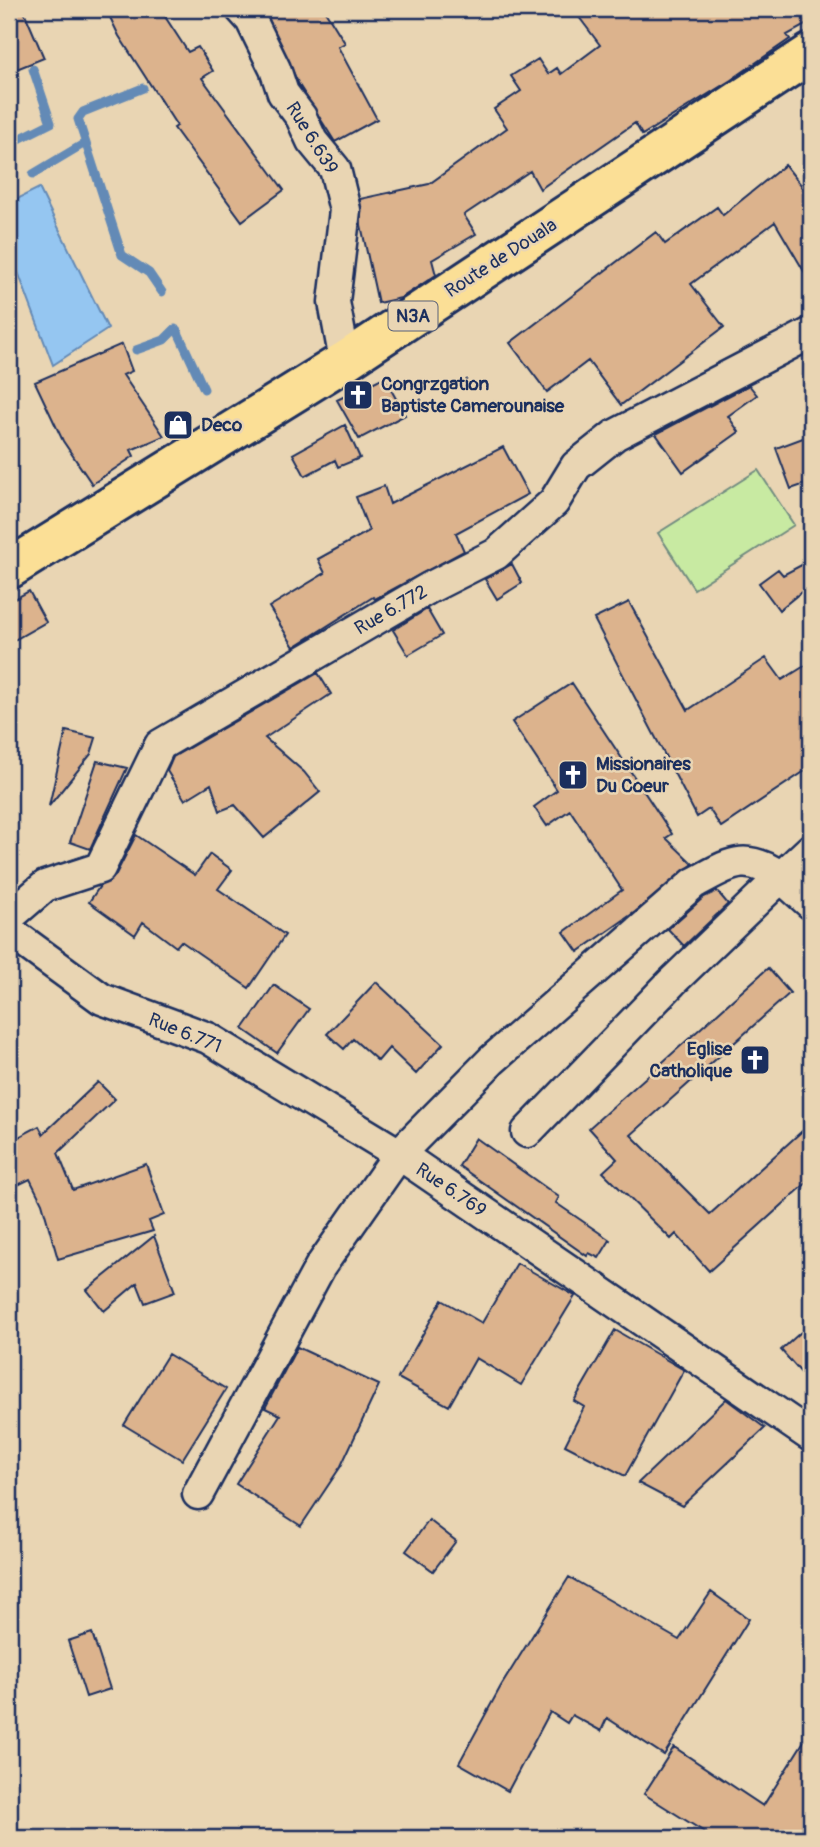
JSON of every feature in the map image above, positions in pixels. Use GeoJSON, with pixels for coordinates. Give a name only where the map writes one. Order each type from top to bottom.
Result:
{"type":"FeatureCollection","features":[{"type":"Feature","properties":{"kind":"highway","name":"Route de Douala"},"geometry":{"type":"LineString","coordinates":[[9,569],[345,361],[811,53]]}},
{"type":"Feature","properties":{"kind":"street","name":"Rue 6.639"},"geometry":{"type":"LineString","coordinates":[[241,9],[251,20],[275,69],[283,93],[301,117],[312,141],[335,169],[345,211],[334,302],[345,361]]}},
{"type":"Feature","properties":{"kind":"street","name":"Rue 6.772"},"geometry":{"type":"LineString","coordinates":[[9,917],[44,886],[100,868],[160,745],[429,587],[496,554],[554,502],[576,466],[614,435],[811,333]]}},
{"type":"Feature","properties":{"kind":"street"},"geometry":{"type":"LineString","coordinates":[[527,1132],[672,982],[811,849]]}},
{"type":"Feature","properties":{"kind":"street","name":"Rue 6.769"},"geometry":{"type":"LineString","coordinates":[[811,904],[761,863],[732,863],[694,883],[492,1060],[399,1154],[811,1436]]}},
{"type":"Feature","properties":{"kind":"street","name":"Rue 6.771"},"geometry":{"type":"LineString","coordinates":[[9,931],[102,999],[208,1038],[399,1154]]}},
{"type":"Feature","properties":{"kind":"street"},"geometry":{"type":"LineString","coordinates":[[198,1494],[320,1267],[399,1154]]}},
{"type":"Feature","properties":{"kind":"green space"},"geometry":{"type":"Polygon","coordinates":[[[758,470],[794,525],[694,589],[658,533],[758,470]]]}},
{"type":"Feature","properties":{"kind":"water"},"geometry":{"type":"Polygon","coordinates":[[[39,188],[108,329],[53,365],[9,248],[9,203],[39,188]]]}},
{"type":"Feature","properties":{"kind":"building"},"geometry":{"type":"Polygon","coordinates":[[[9,9],[23,9],[44,58],[9,72],[9,9]]]}},
{"type":"Feature","properties":{"kind":"building"},"geometry":{"type":"Polygon","coordinates":[[[106,9],[160,9],[188,52],[198,47],[213,71],[202,78],[284,190],[242,221],[174,128],[177,126],[119,36],[106,9]]]}},
{"type":"Feature","properties":{"kind":"building"},"geometry":{"type":"Polygon","coordinates":[[[264,9],[324,9],[345,43],[338,47],[377,119],[335,142],[299,85],[264,9]]]}},
{"type":"Feature","properties":{"kind":"building"},"geometry":{"type":"Polygon","coordinates":[[[573,9],[811,9],[811,22],[787,35],[790,39],[731,80],[642,135],[635,123],[540,189],[530,171],[464,215],[476,234],[432,260],[436,275],[401,298],[378,303],[361,225],[360,199],[429,184],[507,128],[494,109],[521,91],[511,76],[538,59],[548,74],[557,68],[561,74],[600,45],[573,9]]]}},
{"type":"Feature","properties":{"kind":"building"},"geometry":{"type":"Polygon","coordinates":[[[785,165],[811,197],[811,283],[775,222],[691,284],[724,327],[621,405],[588,361],[547,392],[510,343],[656,232],[665,244],[717,207],[723,215],[785,165]]]}},
{"type":"Feature","properties":{"kind":"building"},"geometry":{"type":"Polygon","coordinates":[[[122,344],[132,371],[123,375],[164,436],[131,450],[134,456],[92,484],[63,441],[35,382],[122,344]]]}},
{"type":"Feature","properties":{"kind":"building"},"geometry":{"type":"Polygon","coordinates":[[[384,377],[405,415],[359,439],[337,400],[384,377]]]}},
{"type":"Feature","properties":{"kind":"building"},"geometry":{"type":"Polygon","coordinates":[[[749,385],[757,395],[728,416],[739,432],[683,472],[656,434],[749,385]]]}},
{"type":"Feature","properties":{"kind":"building"},"geometry":{"type":"Polygon","coordinates":[[[345,425],[360,458],[338,467],[335,460],[305,476],[293,454],[345,425]]]}},
{"type":"Feature","properties":{"kind":"building"},"geometry":{"type":"Polygon","coordinates":[[[811,435],[811,482],[791,489],[776,448],[811,435]]]}},
{"type":"Feature","properties":{"kind":"building"},"geometry":{"type":"Polygon","coordinates":[[[503,447],[528,494],[456,533],[464,551],[375,599],[373,597],[294,647],[269,607],[325,573],[318,559],[369,531],[356,497],[384,486],[390,504],[503,447]]]}},
{"type":"Feature","properties":{"kind":"building"},"geometry":{"type":"Polygon","coordinates":[[[811,560],[811,584],[779,610],[759,583],[778,569],[783,575],[811,560]]]}},
{"type":"Feature","properties":{"kind":"building"},"geometry":{"type":"Polygon","coordinates":[[[512,564],[522,583],[497,599],[485,579],[512,564]]]}},
{"type":"Feature","properties":{"kind":"building"},"geometry":{"type":"Polygon","coordinates":[[[29,591],[46,622],[9,643],[9,602],[29,591]]]}},
{"type":"Feature","properties":{"kind":"building"},"geometry":{"type":"Polygon","coordinates":[[[629,602],[688,710],[766,658],[782,680],[811,662],[811,767],[721,827],[709,809],[697,817],[594,619],[629,602]]]}},
{"type":"Feature","properties":{"kind":"building"},"geometry":{"type":"Polygon","coordinates":[[[427,609],[442,635],[408,655],[393,630],[427,609]]]}},
{"type":"Feature","properties":{"kind":"building"},"geometry":{"type":"Polygon","coordinates":[[[318,673],[331,694],[265,738],[304,772],[320,792],[264,838],[235,805],[220,811],[211,784],[185,800],[167,771],[173,757],[318,673]]]}},
{"type":"Feature","properties":{"kind":"building"},"geometry":{"type":"Polygon","coordinates":[[[572,683],[672,834],[666,838],[693,864],[635,912],[578,952],[564,932],[622,890],[570,810],[547,826],[534,807],[557,790],[512,722],[572,683]]]}},
{"type":"Feature","properties":{"kind":"building"},"geometry":{"type":"Polygon","coordinates":[[[66,731],[96,738],[91,754],[49,806],[66,731]]]}},
{"type":"Feature","properties":{"kind":"building"},"geometry":{"type":"Polygon","coordinates":[[[97,761],[127,768],[90,849],[70,842],[97,761]]]}},
{"type":"Feature","properties":{"kind":"building"},"geometry":{"type":"Polygon","coordinates":[[[136,835],[195,875],[210,854],[232,870],[218,889],[285,935],[249,988],[181,941],[176,947],[143,922],[135,935],[89,902],[100,886],[115,876],[136,835]]]}},
{"type":"Feature","properties":{"kind":"building"},"geometry":{"type":"Polygon","coordinates":[[[717,891],[728,904],[684,946],[668,929],[704,897],[717,891]]]}},
{"type":"Feature","properties":{"kind":"building"},"geometry":{"type":"Polygon","coordinates":[[[768,968],[790,993],[631,1135],[710,1214],[811,1123],[811,1179],[709,1271],[676,1234],[671,1239],[603,1172],[617,1159],[589,1128],[768,968]]]}},
{"type":"Feature","properties":{"kind":"building"},"geometry":{"type":"Polygon","coordinates":[[[376,982],[443,1044],[416,1074],[389,1048],[378,1061],[353,1039],[344,1049],[327,1034],[376,982]]]}},
{"type":"Feature","properties":{"kind":"building"},"geometry":{"type":"Polygon","coordinates":[[[274,985],[309,1009],[277,1053],[243,1029],[274,985]]]}},
{"type":"Feature","properties":{"kind":"building"},"geometry":{"type":"Polygon","coordinates":[[[98,1082],[115,1099],[58,1153],[73,1190],[146,1164],[164,1215],[149,1221],[153,1231],[58,1259],[42,1203],[30,1179],[18,1185],[9,1166],[9,1142],[39,1126],[43,1134],[98,1082]]]}},
{"type":"Feature","properties":{"kind":"building"},"geometry":{"type":"Polygon","coordinates":[[[476,1138],[559,1197],[556,1203],[610,1240],[599,1258],[589,1253],[587,1256],[459,1166],[476,1138]]]}},
{"type":"Feature","properties":{"kind":"building"},"geometry":{"type":"Polygon","coordinates":[[[154,1236],[175,1292],[145,1303],[137,1283],[104,1311],[87,1290],[154,1236]]]}},
{"type":"Feature","properties":{"kind":"building"},"geometry":{"type":"Polygon","coordinates":[[[517,1263],[575,1296],[521,1385],[476,1358],[449,1406],[398,1378],[442,1300],[482,1323],[517,1263]]]}},
{"type":"Feature","properties":{"kind":"building"},"geometry":{"type":"Polygon","coordinates":[[[811,1323],[811,1384],[781,1350],[811,1323]]]}},
{"type":"Feature","properties":{"kind":"building"},"geometry":{"type":"Polygon","coordinates":[[[615,1330],[684,1370],[625,1476],[565,1445],[584,1407],[574,1401],[615,1330]]]}},
{"type":"Feature","properties":{"kind":"building"},"geometry":{"type":"Polygon","coordinates":[[[297,1347],[379,1385],[341,1466],[301,1526],[236,1484],[280,1415],[265,1408],[297,1347]]]}},
{"type":"Feature","properties":{"kind":"building"},"geometry":{"type":"Polygon","coordinates":[[[168,1354],[226,1389],[182,1460],[124,1425],[168,1354]]]}},
{"type":"Feature","properties":{"kind":"building"},"geometry":{"type":"Polygon","coordinates":[[[726,1399],[765,1428],[682,1506],[638,1483],[726,1399]]]}},
{"type":"Feature","properties":{"kind":"building"},"geometry":{"type":"Polygon","coordinates":[[[429,1520],[456,1541],[433,1571],[406,1551],[429,1520]]]}},
{"type":"Feature","properties":{"kind":"building"},"geometry":{"type":"Polygon","coordinates":[[[569,1577],[679,1640],[711,1592],[749,1619],[664,1755],[607,1718],[601,1731],[572,1715],[567,1723],[550,1712],[508,1791],[459,1763],[501,1686],[569,1577]]]}},
{"type":"Feature","properties":{"kind":"building"},"geometry":{"type":"Polygon","coordinates":[[[92,1633],[110,1689],[86,1697],[68,1641],[92,1633]]]}},
{"type":"Feature","properties":{"kind":"building"},"geometry":{"type":"Polygon","coordinates":[[[811,1730],[811,1838],[714,1838],[644,1794],[674,1747],[763,1806],[811,1730]]]}},
{"type":"Feature","properties":{"kind":"waterway"},"geometry":{"type":"LineString","coordinates":[[19,139],[51,123],[33,69]]}},
{"type":"Feature","properties":{"kind":"waterway"},"geometry":{"type":"LineString","coordinates":[[143,88],[83,112],[78,119],[122,255],[149,273],[162,292]]}},
{"type":"Feature","properties":{"kind":"waterway"},"geometry":{"type":"LineString","coordinates":[[33,174],[85,143]]}},
{"type":"Feature","properties":{"kind":"waterway"},"geometry":{"type":"LineString","coordinates":[[136,350],[164,340],[175,329]]}},
{"type":"Feature","properties":{"kind":"waterway"},"geometry":{"type":"LineString","coordinates":[[177,330],[204,389]]}},
{"type":"Feature","properties":{"kind":"place","name":"Congrzgation Baptiste Camerounaise"},"geometry":{"type":"Point","coordinates":[358,395]}},
{"type":"Feature","properties":{"kind":"place","name":"Deco"},"geometry":{"type":"Point","coordinates":[178,425]}},
{"type":"Feature","properties":{"kind":"place","name":"Missionaires Du Coeur"},"geometry":{"type":"Point","coordinates":[573,775]}},
{"type":"Feature","properties":{"kind":"place","name":"Eglise Catholique"},"geometry":{"type":"Point","coordinates":[755,1060]}}]}
